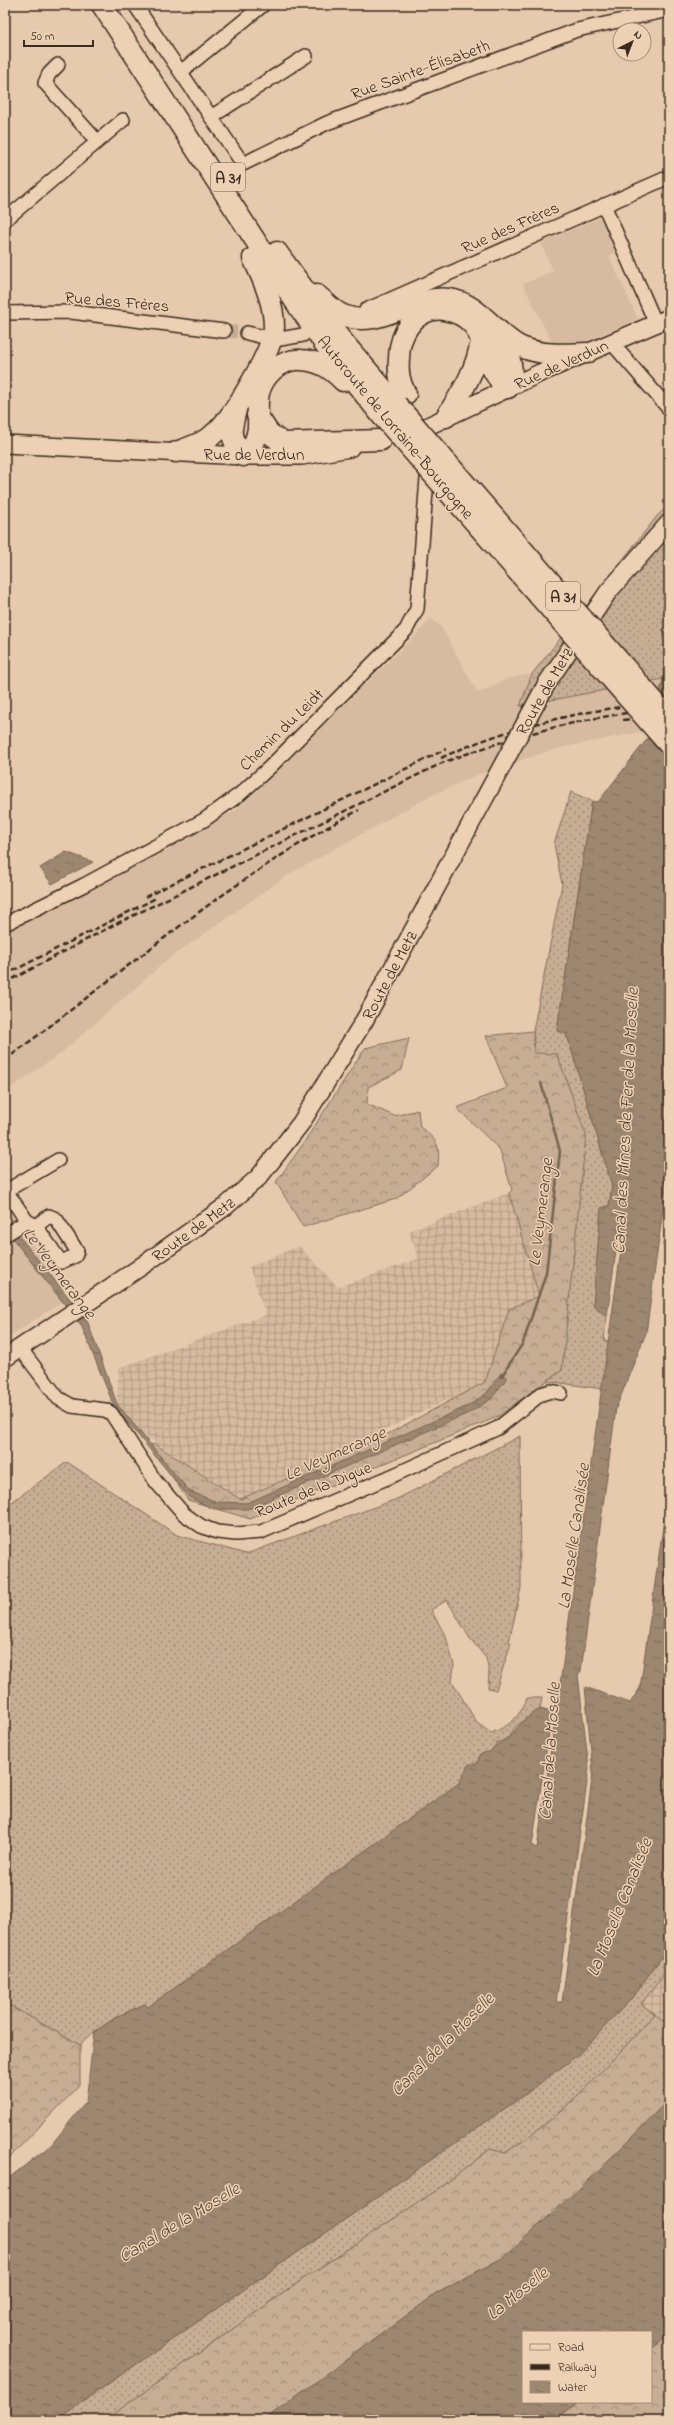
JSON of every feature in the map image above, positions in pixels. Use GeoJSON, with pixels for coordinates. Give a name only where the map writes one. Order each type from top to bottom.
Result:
{"type":"FeatureCollection","features":[{"type":"Feature","properties":{"kind":"highway","name":"Autoroute de Lorraine-Bourgogne"},"geometry":{"type":"LineString","coordinates":[[102,5],[210,174],[331,353],[395,405],[455,458],[457,474],[669,718]]}},
{"type":"Feature","properties":{"kind":"highway","name":"Autoroute de Lorraine-Bourgogne"},"geometry":{"type":"LineString","coordinates":[[118,5],[220,166],[303,288],[339,337],[669,745]]}},
{"type":"Feature","properties":{"kind":"highway"},"geometry":{"type":"LineString","coordinates":[[176,452],[203,442],[219,429],[238,404],[269,348],[274,328],[272,304],[264,281],[210,174]]}},
{"type":"Feature","properties":{"kind":"highway"},"geometry":{"type":"LineString","coordinates":[[303,288],[318,296],[344,316],[360,318],[379,317],[432,298],[450,299],[464,304],[511,362],[513,376],[508,388]]}},
{"type":"Feature","properties":{"kind":"highway"},"geometry":{"type":"LineString","coordinates":[[238,404],[231,428],[232,442],[243,456],[253,445],[257,415],[257,401],[260,387],[278,365],[297,359],[321,364],[337,374],[354,393],[395,405],[397,368],[401,342],[408,326],[422,313],[438,309],[456,312],[488,333],[543,354],[587,352]]}},
{"type":"Feature","properties":{"kind":"highway"},"geometry":{"type":"LineString","coordinates":[[446,417],[471,378],[488,333]]}},
{"type":"Feature","properties":{"kind":"highway"},"geometry":{"type":"LineString","coordinates":[[257,415],[268,433],[283,443],[381,440]]}},
{"type":"Feature","properties":{"kind":"main road","name":"Rue de Verdun"},"geometry":{"type":"LineString","coordinates":[[5,444],[243,456],[302,456],[356,447],[422,428],[587,352],[663,321]]}},
{"type":"Feature","properties":{"kind":"main road","name":"Route de Metz"},"geometry":{"type":"LineString","coordinates":[[5,1358],[226,1206],[259,1177],[301,1123],[364,1021],[560,661],[608,592],[669,523]]}},
{"type":"Feature","properties":{"kind":"street"},"geometry":{"type":"LineString","coordinates":[[135,5],[182,71],[212,117],[306,56]]}},
{"type":"Feature","properties":{"kind":"street"},"geometry":{"type":"LineString","coordinates":[[182,71],[263,5]]}},
{"type":"Feature","properties":{"kind":"street","name":"Rue Sainte-Élisabeth"},"geometry":{"type":"LineString","coordinates":[[212,117],[243,164],[327,123],[577,30],[669,10]]}},
{"type":"Feature","properties":{"kind":"street"},"geometry":{"type":"LineString","coordinates":[[58,65],[46,78],[45,83],[47,88],[58,96],[97,141]]}},
{"type":"Feature","properties":{"kind":"street"},"geometry":{"type":"LineString","coordinates":[[5,220],[123,120]]}},
{"type":"Feature","properties":{"kind":"street","name":"Rue des Frères"},"geometry":{"type":"LineString","coordinates":[[366,310],[669,177]]}},
{"type":"Feature","properties":{"kind":"street"},"geometry":{"type":"LineString","coordinates":[[604,205],[663,321]]}},
{"type":"Feature","properties":{"kind":"street","name":"Rue des Frères"},"geometry":{"type":"LineString","coordinates":[[5,314],[70,312],[224,331]]}},
{"type":"Feature","properties":{"kind":"street"},"geometry":{"type":"LineString","coordinates":[[247,333],[264,337]]}},
{"type":"Feature","properties":{"kind":"street"},"geometry":{"type":"LineString","coordinates":[[280,339],[303,335]]}},
{"type":"Feature","properties":{"kind":"street"},"geometry":{"type":"LineString","coordinates":[[611,342],[669,409]]}},
{"type":"Feature","properties":{"kind":"street","name":"Chemin du Leidt"},"geometry":{"type":"LineString","coordinates":[[5,924],[84,885],[184,831],[204,820],[228,803],[270,767],[406,630],[417,609],[429,447],[422,428]]}},
{"type":"Feature","properties":{"kind":"street"},"geometry":{"type":"LineString","coordinates":[[5,1235],[27,1225],[6,1191],[58,1160]]}},
{"type":"Feature","properties":{"kind":"street","name":"Route de la Digue"},"geometry":{"type":"LineString","coordinates":[[20,1348],[58,1398],[64,1403],[105,1410],[111,1413],[156,1482],[184,1514],[201,1526],[217,1532],[236,1534],[261,1532],[394,1475],[498,1428],[541,1394],[551,1391],[561,1393]]}},
{"type":"Feature","properties":{"kind":"shaded area"},"geometry":{"type":"Polygon","coordinates":[[[604,216],[618,250],[609,256],[638,319],[572,347],[555,349],[523,284],[553,271],[541,243],[604,216]]]}},
{"type":"Feature","properties":{"kind":"shaded area"},"geometry":{"type":"Polygon","coordinates":[[[430,618],[441,627],[478,693],[509,678],[532,674],[520,706],[663,679],[650,730],[555,749],[472,777],[428,797],[286,876],[166,961],[61,1053],[5,1092],[5,930],[236,810],[422,629],[430,618]]]}},
{"type":"Feature","properties":{"kind":"shaded area"},"geometry":{"type":"Polygon","coordinates":[[[509,1193],[539,1296],[509,1309],[485,1382],[240,1499],[116,1416],[119,1368],[266,1315],[249,1267],[299,1246],[338,1287],[418,1259],[409,1231],[509,1193]]]}},
{"type":"Feature","properties":{"kind":"shaded area"},"geometry":{"type":"Polygon","coordinates":[[[5,1200],[67,1299],[5,1339],[5,1200]]]}},
{"type":"Feature","properties":{"kind":"shaded area"},"geometry":{"type":"Polygon","coordinates":[[[669,1968],[669,2021],[666,2023],[641,2004],[669,1968]]]}},
{"type":"Feature","properties":{"kind":"green space"},"geometry":{"type":"Polygon","coordinates":[[[669,505],[669,636],[663,679],[520,706],[532,674],[658,515],[669,505]]]}},
{"type":"Feature","properties":{"kind":"green space"},"geometry":{"type":"Polygon","coordinates":[[[571,792],[592,801],[557,1031],[565,1033],[568,1038],[612,1186],[593,1305],[607,1316],[604,1340],[609,1341],[602,1389],[547,1381],[562,1370],[533,1031],[562,884],[554,844],[571,792]]]}},
{"type":"Feature","properties":{"kind":"green space"},"geometry":{"type":"Polygon","coordinates":[[[533,1031],[534,1053],[557,1054],[586,1135],[562,1370],[497,1417],[250,1519],[188,1500],[150,1445],[155,1444],[240,1499],[386,1435],[485,1382],[509,1309],[539,1296],[509,1193],[512,1190],[500,1150],[457,1108],[507,1088],[486,1036],[533,1031]]]}},
{"type":"Feature","properties":{"kind":"green space"},"geometry":{"type":"Polygon","coordinates":[[[409,1038],[402,1070],[368,1087],[367,1104],[394,1116],[418,1110],[420,1127],[431,1136],[438,1148],[438,1166],[396,1199],[303,1227],[276,1182],[301,1147],[365,1048],[409,1038]]]}},
{"type":"Feature","properties":{"kind":"green space"},"geometry":{"type":"Polygon","coordinates":[[[520,1436],[521,1588],[509,1642],[511,1643],[496,1690],[488,1688],[489,1672],[486,1658],[469,1637],[447,1600],[431,1610],[446,1637],[454,1665],[452,1681],[477,1723],[491,1733],[504,1727],[518,1716],[527,1698],[542,1698],[540,1709],[515,1727],[508,1738],[497,1743],[490,1752],[461,1779],[459,1783],[148,2008],[145,2004],[118,2017],[95,2032],[80,2045],[5,2003],[5,1507],[67,1462],[177,1535],[246,1554],[397,1499],[520,1436]]]}},
{"type":"Feature","properties":{"kind":"green space"},"geometry":{"type":"Polygon","coordinates":[[[669,1947],[669,1968],[641,2004],[655,2014],[584,2089],[547,2123],[505,2153],[490,2149],[443,2186],[306,2277],[105,2420],[56,2420],[523,2096],[577,2055],[631,1999],[669,1947]]]}},
{"type":"Feature","properties":{"kind":"green space"},"geometry":{"type":"Polygon","coordinates":[[[5,2003],[80,2045],[80,2085],[5,2162],[5,2003]]]}},
{"type":"Feature","properties":{"kind":"green space"},"geometry":{"type":"Polygon","coordinates":[[[655,2014],[666,2023],[669,2021],[669,2099],[600,2170],[504,2257],[436,2294],[264,2420],[105,2420],[306,2277],[443,2186],[490,2149],[505,2153],[547,2123],[584,2089],[655,2014]]]}},
{"type":"Feature","properties":{"kind":"green space"},"geometry":{"type":"Polygon","coordinates":[[[669,2336],[669,2420],[554,2420],[578,2403],[652,2403],[652,2348],[669,2336]]]}},
{"type":"Feature","properties":{"kind":"water"},"geometry":{"type":"Polygon","coordinates":[[[669,636],[669,1166],[646,1333],[616,1408],[581,1671],[578,1675],[589,1768],[556,2002],[562,2002],[593,1772],[585,1687],[630,1703],[640,1688],[669,1485],[669,1947],[631,1999],[578,2055],[523,2096],[56,2420],[5,2420],[5,2181],[51,2145],[86,2102],[94,2032],[118,2016],[145,2004],[148,2007],[459,1783],[469,1764],[477,1764],[481,1753],[490,1752],[507,1739],[526,1718],[540,1709],[552,1712],[532,1846],[537,1848],[624,1229],[619,1229],[607,1316],[593,1305],[601,1208],[609,1206],[612,1186],[568,1038],[565,1033],[557,1031],[592,801],[598,802],[648,738],[663,679],[669,636]]]}},
{"type":"Feature","properties":{"kind":"water"},"geometry":{"type":"Polygon","coordinates":[[[66,852],[93,862],[52,884],[40,868],[66,852]]]}},
{"type":"Feature","properties":{"kind":"water"},"geometry":{"type":"Polygon","coordinates":[[[669,1203],[669,1247],[663,1246],[669,1203]]]}},
{"type":"Feature","properties":{"kind":"water"},"geometry":{"type":"Polygon","coordinates":[[[5,1219],[87,1320],[117,1404],[189,1491],[217,1502],[247,1503],[468,1406],[487,1393],[501,1373],[507,1378],[491,1399],[471,1412],[248,1509],[214,1509],[189,1497],[114,1406],[81,1325],[5,1229],[5,1219]]]}},
{"type":"Feature","properties":{"kind":"water","name":"La Moselle"},"geometry":{"type":"Polygon","coordinates":[[[669,2099],[669,2336],[652,2348],[652,2331],[522,2331],[522,2403],[578,2403],[554,2420],[264,2420],[436,2294],[504,2257],[600,2170],[669,2099]]]}},
{"type":"Feature","properties":{"kind":"waterway","name":"Le Veymerange"},"geometry":{"type":"LineString","coordinates":[[501,1377],[523,1343],[546,1273],[560,1151],[541,1083]]}},
{"type":"Feature","properties":{"kind":"tunnel"},"geometry":{"type":"LineString","coordinates":[[224,331],[247,333]]}},
{"type":"Feature","properties":{"kind":"railway"},"geometry":{"type":"LineString","coordinates":[[441,758],[468,746],[524,727],[610,708],[669,701]]}},
{"type":"Feature","properties":{"kind":"railway"},"geometry":{"type":"LineString","coordinates":[[5,983],[110,927],[442,763],[525,735],[553,728],[610,716],[669,708]]}},
{"type":"Feature","properties":{"kind":"railway"},"geometry":{"type":"LineString","coordinates":[[623,720],[669,715]]}},
{"type":"Feature","properties":{"kind":"railway"},"geometry":{"type":"LineString","coordinates":[[145,897],[446,749]]}},
{"type":"Feature","properties":{"kind":"railway"},"geometry":{"type":"LineString","coordinates":[[5,1060],[221,896],[312,836],[359,810]]}},
{"type":"Feature","properties":{"kind":"railway"},"geometry":{"type":"LineString","coordinates":[[5,975],[156,898]]}},
{"type":"Feature","properties":{"kind":"water label","name":"Canal des Mines de Fer de la Moselle"},"geometry":{"type":"Point","coordinates":[625,1121]}},
{"type":"Feature","properties":{"kind":"water label","name":"La Moselle Canalisée"},"geometry":{"type":"Point","coordinates":[573,1536]}},
{"type":"Feature","properties":{"kind":"water label","name":"Canal de la Moselle"},"geometry":{"type":"Point","coordinates":[549,1751]}},
{"type":"Feature","properties":{"kind":"water label","name":"La Moselle Canalisée"},"geometry":{"type":"Point","coordinates":[619,1907]}},
{"type":"Feature","properties":{"kind":"water label","name":"Canal de la Moselle"},"geometry":{"type":"Point","coordinates":[442,2044]}},
{"type":"Feature","properties":{"kind":"water label","name":"Canal de la Moselle"},"geometry":{"type":"Point","coordinates":[179,2222]}}]}
